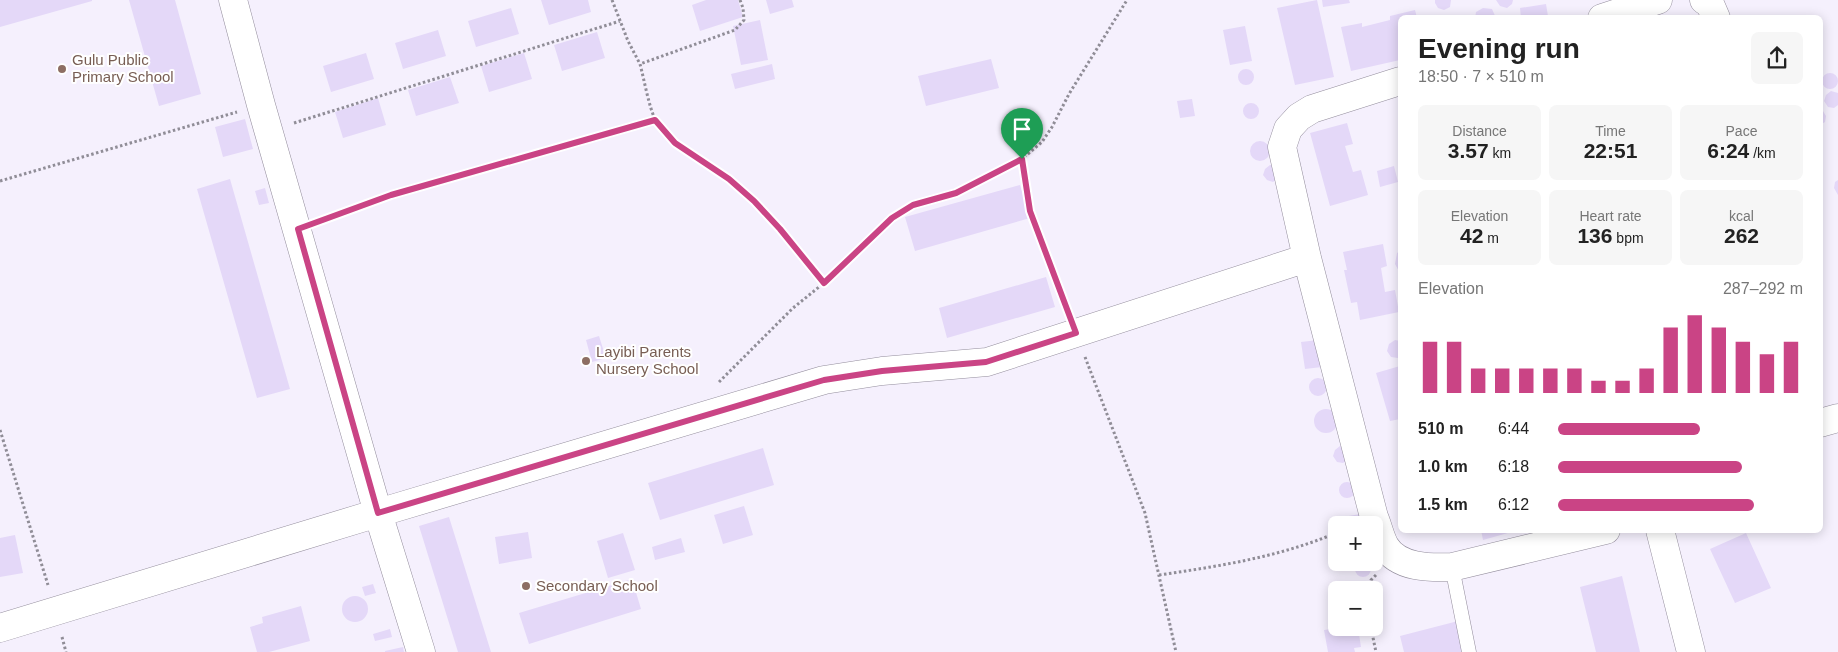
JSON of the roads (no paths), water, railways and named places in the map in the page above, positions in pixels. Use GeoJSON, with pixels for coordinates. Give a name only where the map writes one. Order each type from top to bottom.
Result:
{"type":"FeatureCollection","features":[{"type":"Feature","properties":{"kind":"street"},"geometry":{"type":"LineString","coordinates":[[234,0],[261,105],[378,513],[421,652]]}},
{"type":"Feature","properties":{"kind":"street"},"geometry":{"type":"LineString","coordinates":[[1611,15],[1658,0]]}},
{"type":"Feature","properties":{"kind":"street"},"geometry":{"type":"LineString","coordinates":[[1704,0],[1710,4],[1715,15]]}},
{"type":"Feature","properties":{"kind":"street"},"geometry":{"type":"LineString","coordinates":[[1398,82],[1312,109],[1299,117],[1288,129],[1282,147],[1307,258],[1374,517],[1385,546],[1396,559],[1427,568],[1452,567],[1594,533]]}},
{"type":"Feature","properties":{"kind":"street"},"geometry":{"type":"LineString","coordinates":[[0,628],[824,380],[882,371],[986,362],[1307,258]]}},
{"type":"Feature","properties":{"kind":"street"},"geometry":{"type":"LineString","coordinates":[[1823,422],[1838,418]]}},
{"type":"Feature","properties":{"kind":"street"},"geometry":{"type":"LineString","coordinates":[[1661,533],[1691,652]]}},
{"type":"Feature","properties":{"kind":"lane"},"geometry":{"type":"LineString","coordinates":[[1452,567],[1469,652]]}},
{"type":"Feature","properties":{"kind":"place","name":"Gulu Public Primary School"},"geometry":{"type":"Point","coordinates":[62,69]}},
{"type":"Feature","properties":{"kind":"place","name":"Layibi Parents Nursery School"},"geometry":{"type":"Point","coordinates":[586,361]}},
{"type":"Feature","properties":{"kind":"place","name":"Secondary School"},"geometry":{"type":"Point","coordinates":[526,586]}}]}
